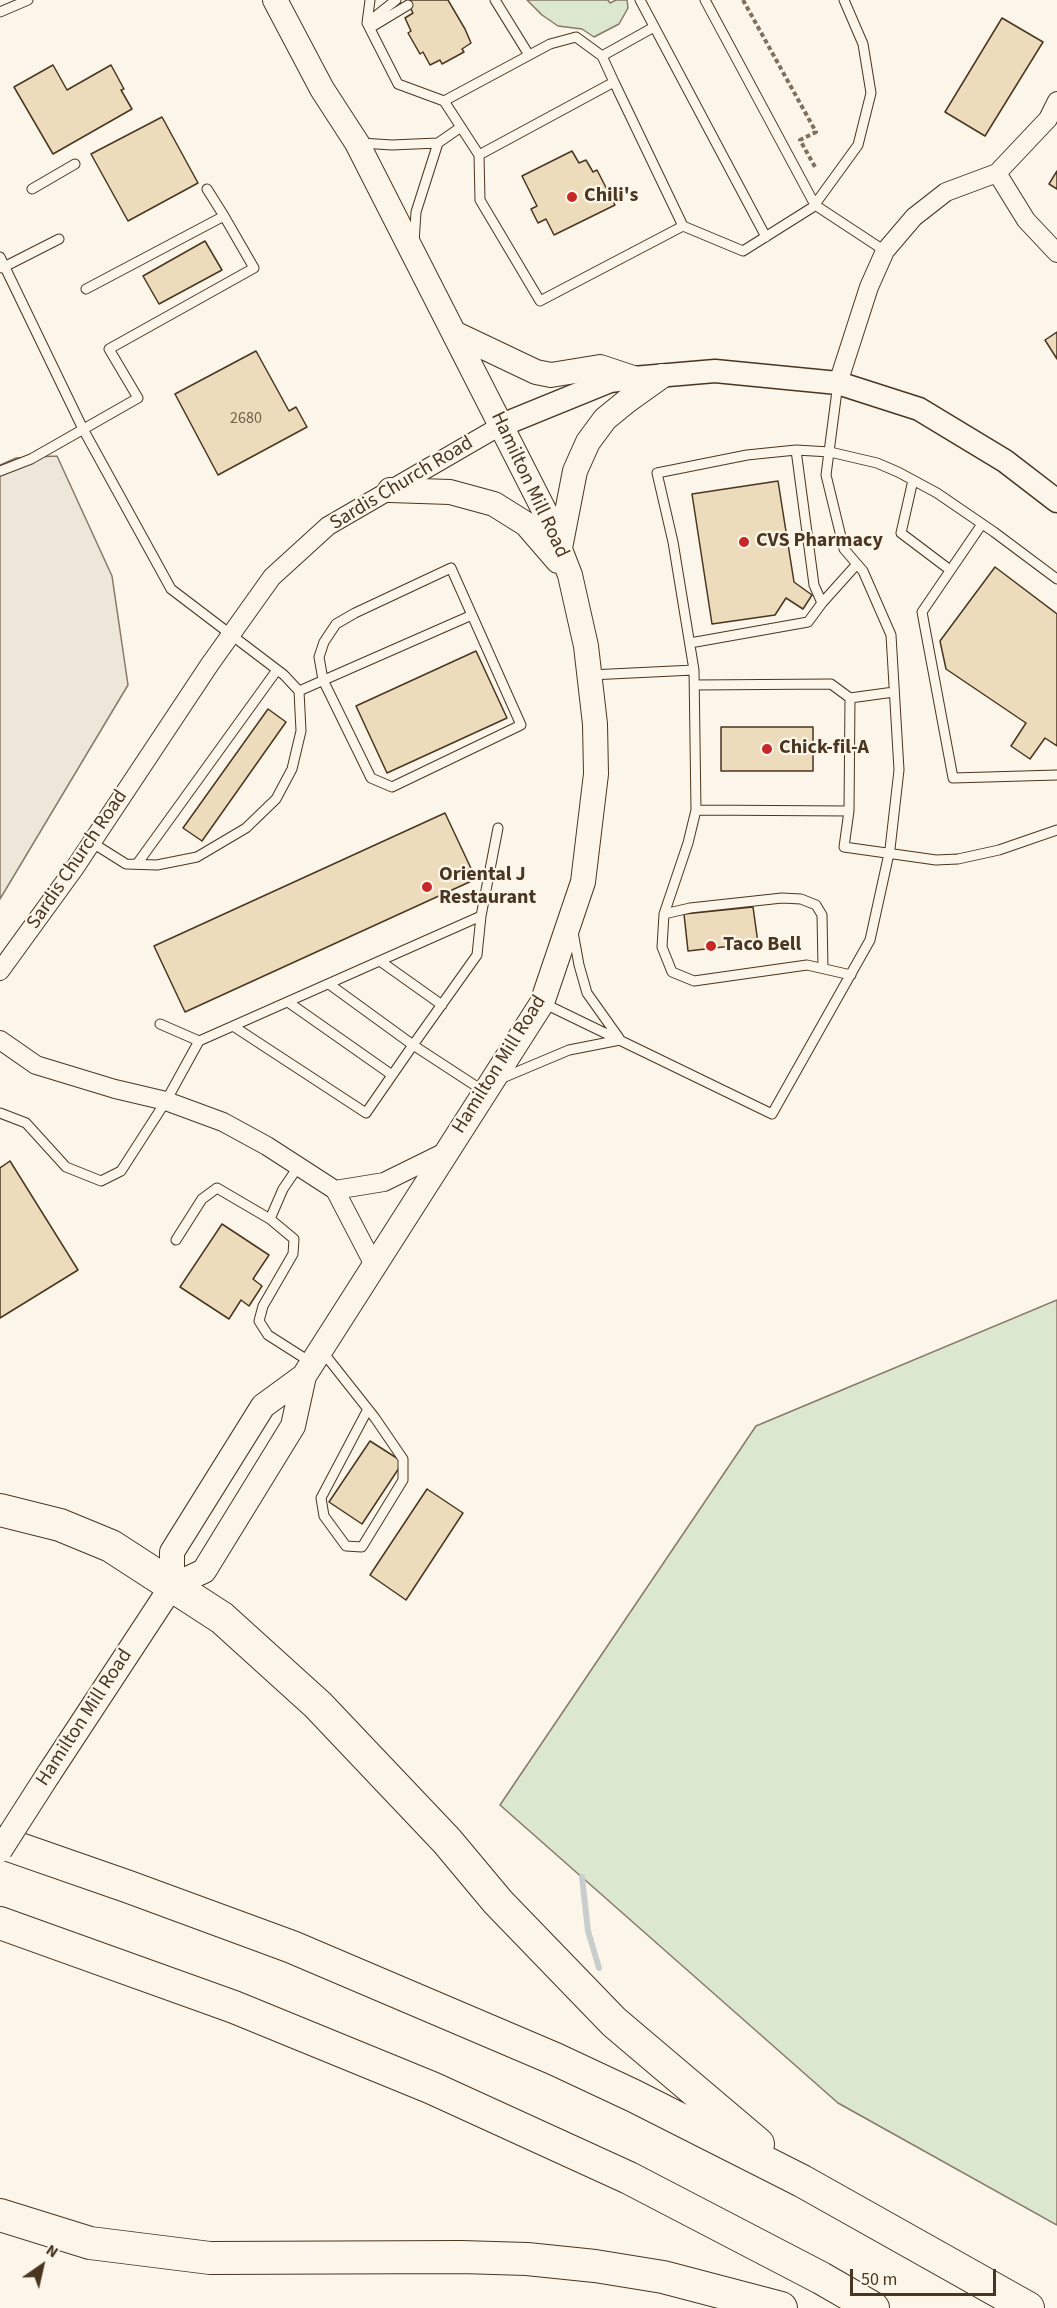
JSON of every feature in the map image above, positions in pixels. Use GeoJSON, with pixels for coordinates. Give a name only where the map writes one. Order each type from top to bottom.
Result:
{"type":"FeatureCollection","features":[{"type":"Feature","properties":{"kind":"highway"},"geometry":{"type":"LineString","coordinates":[[0,1510],[60,1525],[111,1546],[222,1618],[318,1705],[447,1841],[498,1902],[614,2022],[802,2181]]}},
{"type":"Feature","properties":{"kind":"highway"},"geometry":{"type":"LineString","coordinates":[[0,1842],[292,1947],[451,2014],[624,2091],[802,2181],[1028,2308]]}},
{"type":"Feature","properties":{"kind":"highway"},"geometry":{"type":"LineString","coordinates":[[0,1923],[234,2007],[432,2088],[629,2178],[821,2278],[873,2308]]}},
{"type":"Feature","properties":{"kind":"highway"},"geometry":{"type":"LineString","coordinates":[[0,2215],[90,2243],[210,2258],[461,2257],[527,2259],[595,2266],[663,2277],[781,2308]]}},
{"type":"Feature","properties":{"kind":"main road","name":"Hamilton Mill Road"},"geometry":{"type":"LineString","coordinates":[[172,1586],[172,1552],[263,1406],[312,1362],[542,1003],[583,882],[596,774],[596,724],[586,646],[570,575],[547,516],[357,143],[322,89],[275,0]]}},
{"type":"Feature","properties":{"kind":"main road"},"geometry":{"type":"LineString","coordinates":[[454,333],[536,372],[551,375],[600,367],[633,378]]}},
{"type":"Feature","properties":{"kind":"main road"},"geometry":{"type":"LineString","coordinates":[[560,548],[576,471],[588,442],[605,419],[662,376]]}},
{"type":"Feature","properties":{"kind":"main road"},"geometry":{"type":"LineString","coordinates":[[390,490],[450,492],[494,504],[526,524],[570,575]]}},
{"type":"Feature","properties":{"kind":"main road","name":"Hamilton Mill Road"},"geometry":{"type":"LineString","coordinates":[[0,1850],[172,1586],[204,1571],[293,1426],[312,1362]]}},
{"type":"Feature","properties":{"kind":"street"},"geometry":{"type":"LineString","coordinates":[[838,383],[869,287],[885,251],[914,217],[946,192],[997,173],[1048,119],[1057,101]]}},
{"type":"Feature","properties":{"kind":"street"},"geometry":{"type":"LineString","coordinates":[[997,173],[1026,220],[1057,253]]}},
{"type":"Feature","properties":{"kind":"street","name":"Sardis Church Road"},"geometry":{"type":"LineString","coordinates":[[0,971],[272,577],[328,526],[501,425],[610,381],[633,378],[715,370],[838,383],[919,408],[1005,461],[1057,501]]}},
{"type":"Feature","properties":{"kind":"street"},"geometry":{"type":"LineString","coordinates":[[0,1040],[36,1065],[114,1089],[166,1101],[223,1122],[298,1167],[335,1190],[374,1265]]}},
{"type":"Feature","properties":{"kind":"street"},"geometry":{"type":"LineString","coordinates":[[335,1190],[384,1182],[447,1151]]}},
{"type":"Feature","properties":{"kind":"lane"},"geometry":{"type":"LineString","coordinates":[[0,12],[28,0]]}},
{"type":"Feature","properties":{"kind":"lane"},"geometry":{"type":"LineString","coordinates":[[370,0],[369,26],[398,84],[444,101],[479,155],[480,200],[540,302],[683,225]]}},
{"type":"Feature","properties":{"kind":"lane"},"geometry":{"type":"LineString","coordinates":[[369,26],[396,0]]}},
{"type":"Feature","properties":{"kind":"lane"},"geometry":{"type":"LineString","coordinates":[[495,0],[529,55]]}},
{"type":"Feature","properties":{"kind":"lane"},"geometry":{"type":"LineString","coordinates":[[640,0],[766,237]]}},
{"type":"Feature","properties":{"kind":"lane"},"geometry":{"type":"LineString","coordinates":[[705,0],[815,205],[885,251]]}},
{"type":"Feature","properties":{"kind":"lane"},"geometry":{"type":"LineString","coordinates":[[444,101],[550,44],[576,37],[602,56],[683,225],[743,251],[815,205],[858,145],[871,93],[863,44],[844,0]]}},
{"type":"Feature","properties":{"kind":"lane"},"geometry":{"type":"LineString","coordinates":[[369,26],[408,5]]}},
{"type":"Feature","properties":{"kind":"lane"},"geometry":{"type":"LineString","coordinates":[[602,56],[654,27]]}},
{"type":"Feature","properties":{"kind":"lane"},"geometry":{"type":"LineString","coordinates":[[479,155],[614,82]]}},
{"type":"Feature","properties":{"kind":"lane"},"geometry":{"type":"LineString","coordinates":[[357,143],[392,145],[438,143],[461,127]]}},
{"type":"Feature","properties":{"kind":"lane"},"geometry":{"type":"LineString","coordinates":[[414,254],[416,212],[438,143]]}},
{"type":"Feature","properties":{"kind":"lane"},"geometry":{"type":"LineString","coordinates":[[32,189],[75,164]]}},
{"type":"Feature","properties":{"kind":"lane"},"geometry":{"type":"LineString","coordinates":[[0,471],[31,459],[138,398],[109,349],[254,268],[207,189]]}},
{"type":"Feature","properties":{"kind":"lane"},"geometry":{"type":"LineString","coordinates":[[86,289],[224,216]]}},
{"type":"Feature","properties":{"kind":"lane"},"geometry":{"type":"LineString","coordinates":[[3,268],[59,239]]}},
{"type":"Feature","properties":{"kind":"lane"},"geometry":{"type":"LineString","coordinates":[[0,257],[3,268],[83,429],[171,589],[277,670],[299,691],[301,731],[292,769],[276,799],[246,828],[197,857],[157,865],[126,864],[91,842]]}},
{"type":"Feature","properties":{"kind":"lane"},"geometry":{"type":"LineString","coordinates":[[542,1003],[772,1114],[870,940],[889,854],[899,770],[891,635],[863,571],[844,549],[826,476],[838,383]]}},
{"type":"Feature","properties":{"kind":"lane"},"geometry":{"type":"LineString","coordinates":[[796,450],[814,585],[822,603]]}},
{"type":"Feature","properties":{"kind":"lane"},"geometry":{"type":"LineString","coordinates":[[851,975],[807,965],[694,981],[672,972],[662,947],[664,914],[688,843],[696,810],[695,685],[673,542],[657,472],[747,455],[796,450],[830,452],[877,463],[913,480],[982,524],[1057,579]]}},
{"type":"Feature","properties":{"kind":"lane"},"geometry":{"type":"LineString","coordinates":[[913,480],[901,533],[950,570]]}},
{"type":"Feature","properties":{"kind":"lane"},"geometry":{"type":"LineString","coordinates":[[982,524],[921,612],[953,778],[1057,775]]}},
{"type":"Feature","properties":{"kind":"lane"},"geometry":{"type":"LineString","coordinates":[[690,643],[808,622],[857,564]]}},
{"type":"Feature","properties":{"kind":"lane"},"geometry":{"type":"LineString","coordinates":[[451,568],[522,725],[392,787],[371,778],[323,680],[319,657],[324,642],[336,624],[451,568]]}},
{"type":"Feature","properties":{"kind":"lane"},"geometry":{"type":"LineString","coordinates":[[299,691],[472,615]]}},
{"type":"Feature","properties":{"kind":"lane"},"geometry":{"type":"LineString","coordinates":[[137,864],[277,670]]}},
{"type":"Feature","properties":{"kind":"lane"},"geometry":{"type":"LineString","coordinates":[[590,675],[694,670]]}},
{"type":"Feature","properties":{"kind":"lane"},"geometry":{"type":"LineString","coordinates":[[695,685],[831,684],[850,698],[894,692]]}},
{"type":"Feature","properties":{"kind":"lane"},"geometry":{"type":"LineString","coordinates":[[850,698],[849,811],[844,847],[936,860],[958,859],[999,850],[1057,830]]}},
{"type":"Feature","properties":{"kind":"lane"},"geometry":{"type":"LineString","coordinates":[[696,810],[849,811]]}},
{"type":"Feature","properties":{"kind":"lane"},"geometry":{"type":"LineString","coordinates":[[233,1026],[366,1113],[477,955],[481,916],[498,828]]}},
{"type":"Feature","properties":{"kind":"lane"},"geometry":{"type":"LineString","coordinates":[[664,914],[690,908],[782,898],[801,899],[816,905],[822,915],[822,968]]}},
{"type":"Feature","properties":{"kind":"lane"},"geometry":{"type":"LineString","coordinates":[[0,1113],[26,1123],[66,1167],[101,1181],[122,1171],[166,1101],[199,1041],[481,916]]}},
{"type":"Feature","properties":{"kind":"lane"},"geometry":{"type":"LineString","coordinates":[[571,918],[579,965],[587,993],[620,1040]]}},
{"type":"Feature","properties":{"kind":"lane"},"geometry":{"type":"LineString","coordinates":[[380,961],[442,1005]]}},
{"type":"Feature","properties":{"kind":"lane"},"geometry":{"type":"LineString","coordinates":[[329,984],[414,1046],[488,1088],[568,1050],[620,1040]]}},
{"type":"Feature","properties":{"kind":"lane"},"geometry":{"type":"LineString","coordinates":[[288,1002],[393,1075]]}},
{"type":"Feature","properties":{"kind":"lane"},"geometry":{"type":"LineString","coordinates":[[160,1024],[199,1041]]}},
{"type":"Feature","properties":{"kind":"lane"},"geometry":{"type":"LineString","coordinates":[[270,1220],[283,1189],[298,1167]]}},
{"type":"Feature","properties":{"kind":"lane"},"geometry":{"type":"LineString","coordinates":[[176,1240],[202,1199],[217,1188],[270,1220],[294,1239],[293,1254],[263,1306],[259,1321],[268,1335],[312,1362],[368,1409],[403,1459],[403,1480],[362,1547],[346,1546],[324,1516],[321,1498],[368,1409]]}},
{"type":"Feature","properties":{"kind":"path"},"geometry":{"type":"LineString","coordinates":[[742,0],[816,132],[800,140],[815,167]]}},
{"type":"Feature","properties":{"kind":"green space"},"geometry":{"type":"Polygon","coordinates":[[[527,0],[608,0],[610,3],[616,0],[627,0],[628,8],[619,24],[594,37],[582,29],[558,26],[542,15],[527,0]]]}},
{"type":"Feature","properties":{"kind":"green space"},"geometry":{"type":"Polygon","coordinates":[[[1057,1300],[1057,2225],[838,2103],[500,1805],[756,1426],[1057,1300]]]}},
{"type":"Feature","properties":{"kind":"shaded area"},"geometry":{"type":"Polygon","coordinates":[[[57,456],[112,576],[128,685],[0,899],[0,465],[16,458],[57,456]]]}},
{"type":"Feature","properties":{"kind":"building"},"geometry":{"type":"Polygon","coordinates":[[[406,0],[448,0],[471,43],[462,49],[464,52],[442,64],[440,60],[430,65],[423,52],[420,54],[408,33],[411,31],[405,18],[413,13],[406,0]]]}},
{"type":"Feature","properties":{"kind":"building"},"geometry":{"type":"Polygon","coordinates":[[[1002,18],[1043,42],[985,136],[945,112],[1002,18]]]}},
{"type":"Feature","properties":{"kind":"building"},"geometry":{"type":"Polygon","coordinates":[[[53,65],[67,90],[111,65],[132,109],[53,154],[14,87],[53,65]]]}},
{"type":"Feature","properties":{"kind":"building"},"geometry":{"type":"Polygon","coordinates":[[[162,117],[198,183],[128,221],[91,154],[162,117]]]}},
{"type":"Feature","properties":{"kind":"building"},"geometry":{"type":"Polygon","coordinates":[[[572,151],[579,163],[586,160],[593,172],[597,170],[615,205],[554,235],[546,219],[538,223],[531,209],[537,206],[522,176],[572,151]]]}},
{"type":"Feature","properties":{"kind":"building"},"geometry":{"type":"Polygon","coordinates":[[[1057,171],[1057,189],[1049,184],[1057,171]]]}},
{"type":"Feature","properties":{"kind":"building"},"geometry":{"type":"Polygon","coordinates":[[[205,241],[222,270],[159,304],[143,276],[205,241]]]}},
{"type":"Feature","properties":{"kind":"building"},"geometry":{"type":"Polygon","coordinates":[[[1057,332],[1057,359],[1045,340],[1057,332]]]}},
{"type":"Feature","properties":{"kind":"building"},"geometry":{"type":"Polygon","coordinates":[[[256,351],[289,411],[296,407],[307,427],[218,475],[175,394],[256,351]]]}},
{"type":"Feature","properties":{"kind":"building","name":"CVS Pharmacy"},"geometry":{"type":"Polygon","coordinates":[[[778,481],[794,582],[812,595],[803,609],[786,598],[775,615],[712,624],[692,494],[778,481]]]}},
{"type":"Feature","properties":{"kind":"building"},"geometry":{"type":"Polygon","coordinates":[[[995,567],[1057,614],[1057,746],[1045,738],[1030,759],[1011,746],[1026,723],[946,669],[940,641],[995,567]]]}},
{"type":"Feature","properties":{"kind":"building"},"geometry":{"type":"Polygon","coordinates":[[[476,651],[507,718],[387,773],[356,706],[476,651]]]}},
{"type":"Feature","properties":{"kind":"building"},"geometry":{"type":"Polygon","coordinates":[[[268,709],[286,722],[202,841],[183,828],[268,709]]]}},
{"type":"Feature","properties":{"kind":"building","name":"Chick-fil-A"},"geometry":{"type":"Polygon","coordinates":[[[721,727],[813,727],[813,771],[721,771],[721,727]]]}},
{"type":"Feature","properties":{"kind":"building"},"geometry":{"type":"Polygon","coordinates":[[[445,813],[476,879],[185,1012],[154,946],[445,813]]]}},
{"type":"Feature","properties":{"kind":"building"},"geometry":{"type":"Polygon","coordinates":[[[753,907],[758,943],[688,951],[684,914],[753,907]]]}},
{"type":"Feature","properties":{"kind":"building"},"geometry":{"type":"Polygon","coordinates":[[[10,1161],[78,1270],[0,1318],[0,1168],[10,1161]]]}},
{"type":"Feature","properties":{"kind":"building"},"geometry":{"type":"Polygon","coordinates":[[[222,1224],[269,1255],[253,1279],[262,1286],[249,1306],[241,1300],[229,1319],[180,1287],[222,1224]]]}},
{"type":"Feature","properties":{"kind":"building"},"geometry":{"type":"Polygon","coordinates":[[[370,1441],[403,1462],[362,1524],[329,1502],[370,1441]]]}},
{"type":"Feature","properties":{"kind":"building"},"geometry":{"type":"Polygon","coordinates":[[[427,1489],[463,1513],[406,1600],[370,1575],[427,1489]]]}},
{"type":"Feature","properties":{"kind":"waterway"},"geometry":{"type":"LineString","coordinates":[[582,1877],[588,1931],[599,1968]]}},
{"type":"Feature","properties":{"kind":"place","name":"Chili's"},"geometry":{"type":"Point","coordinates":[572,197]}},
{"type":"Feature","properties":{"kind":"place","name":"CVS Pharmacy"},"geometry":{"type":"Point","coordinates":[744,542]}},
{"type":"Feature","properties":{"kind":"place","name":"Chick-fil-A"},"geometry":{"type":"Point","coordinates":[767,749]}},
{"type":"Feature","properties":{"kind":"place","name":"Oriental J Restaurant"},"geometry":{"type":"Point","coordinates":[427,887]}},
{"type":"Feature","properties":{"kind":"place","name":"Taco Bell"},"geometry":{"type":"Point","coordinates":[711,946]}}]}
